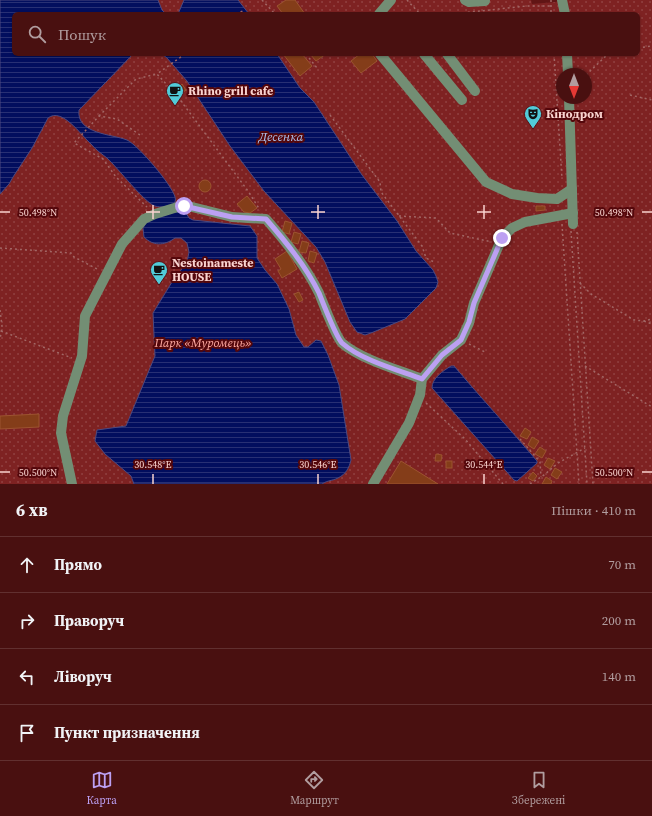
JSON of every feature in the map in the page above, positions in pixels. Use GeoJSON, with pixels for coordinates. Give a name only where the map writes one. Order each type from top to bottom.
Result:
{"type":"FeatureCollection","features":[{"type":"Feature","properties":{"kind":"street"},"geometry":{"type":"LineString","coordinates":[[381,12],[391,0]]}},
{"type":"Feature","properties":{"kind":"street"},"geometry":{"type":"LineString","coordinates":[[465,0],[469,2],[485,1]]}},
{"type":"Feature","properties":{"kind":"street"},"geometry":{"type":"LineString","coordinates":[[562,0],[565,12]]}},
{"type":"Feature","properties":{"kind":"street"},"geometry":{"type":"LineString","coordinates":[[565,12],[570,0]]}},
{"type":"Feature","properties":{"kind":"street"},"geometry":{"type":"LineString","coordinates":[[382,56],[486,182],[512,194],[537,198],[557,199],[572,189]]}},
{"type":"Feature","properties":{"kind":"street"},"geometry":{"type":"LineString","coordinates":[[426,56],[462,100]]}},
{"type":"Feature","properties":{"kind":"street"},"geometry":{"type":"LineString","coordinates":[[449,56],[475,91]]}},
{"type":"Feature","properties":{"kind":"street"},"geometry":{"type":"LineString","coordinates":[[567,56],[568,68]]}},
{"type":"Feature","properties":{"kind":"street"},"geometry":{"type":"LineString","coordinates":[[569,104],[573,224]]}},
{"type":"Feature","properties":{"kind":"street"},"geometry":{"type":"LineString","coordinates":[[72,484],[61,433],[63,416],[81,361],[85,316],[122,244],[144,219],[155,214],[184,206],[232,217],[266,219],[290,246],[304,266],[341,342],[359,355],[422,379]]}},
{"type":"Feature","properties":{"kind":"street"},"geometry":{"type":"LineString","coordinates":[[373,484],[409,423],[420,395],[422,379],[442,355],[461,340],[469,322],[474,303],[499,243],[506,233],[525,222],[573,213]]}},
{"type":"Feature","properties":{"kind":"path"},"geometry":{"type":"LineString","coordinates":[[262,0],[273,12]]}},
{"type":"Feature","properties":{"kind":"path"},"geometry":{"type":"LineString","coordinates":[[407,0],[418,12]]}},
{"type":"Feature","properties":{"kind":"path"},"geometry":{"type":"LineString","coordinates":[[551,0],[551,12]]}},
{"type":"Feature","properties":{"kind":"path"},"geometry":{"type":"LineString","coordinates":[[471,12],[526,6],[551,6]]}},
{"type":"Feature","properties":{"kind":"path"},"geometry":{"type":"LineString","coordinates":[[240,12],[244,10]]}},
{"type":"Feature","properties":{"kind":"path"},"geometry":{"type":"LineString","coordinates":[[640,48],[652,46]]}},
{"type":"Feature","properties":{"kind":"path"},"geometry":{"type":"LineString","coordinates":[[155,214],[116,177],[103,159],[74,143],[136,79],[157,74],[182,56]]}},
{"type":"Feature","properties":{"kind":"path"},"geometry":{"type":"LineString","coordinates":[[307,56],[316,68]]}},
{"type":"Feature","properties":{"kind":"path"},"geometry":{"type":"LineString","coordinates":[[554,56],[562,180]]}},
{"type":"Feature","properties":{"kind":"path"},"geometry":{"type":"LineString","coordinates":[[592,69],[606,56]]}},
{"type":"Feature","properties":{"kind":"path"},"geometry":{"type":"LineString","coordinates":[[157,74],[178,97],[248,191],[266,219]]}},
{"type":"Feature","properties":{"kind":"path"},"geometry":{"type":"LineString","coordinates":[[630,95],[652,100]]}},
{"type":"Feature","properties":{"kind":"path"},"geometry":{"type":"LineString","coordinates":[[330,115],[380,182],[381,192],[422,246],[426,258],[434,262]]}},
{"type":"Feature","properties":{"kind":"path"},"geometry":{"type":"LineString","coordinates":[[100,116],[117,119],[140,135]]}},
{"type":"Feature","properties":{"kind":"path"},"geometry":{"type":"LineString","coordinates":[[399,216],[436,218],[450,233],[499,243]]}},
{"type":"Feature","properties":{"kind":"path"},"geometry":{"type":"LineString","coordinates":[[562,220],[579,484]]}},
{"type":"Feature","properties":{"kind":"path"},"geometry":{"type":"LineString","coordinates":[[573,224],[576,229],[593,484]]}},
{"type":"Feature","properties":{"kind":"path"},"geometry":{"type":"LineString","coordinates":[[573,224],[571,229],[587,484]]}},
{"type":"Feature","properties":{"kind":"path"},"geometry":{"type":"LineString","coordinates":[[0,248],[71,253],[74,257],[106,274]]}},
{"type":"Feature","properties":{"kind":"path"},"geometry":{"type":"LineString","coordinates":[[580,283],[591,294],[634,320],[652,324]]}},
{"type":"Feature","properties":{"kind":"path"},"geometry":{"type":"LineString","coordinates":[[0,310],[2,331],[0,340]]}},
{"type":"Feature","properties":{"kind":"path"},"geometry":{"type":"LineString","coordinates":[[644,321],[652,319]]}},
{"type":"Feature","properties":{"kind":"path"},"geometry":{"type":"LineString","coordinates":[[2,331],[81,361]]}},
{"type":"Feature","properties":{"kind":"path"},"geometry":{"type":"LineString","coordinates":[[461,340],[485,352]]}},
{"type":"Feature","properties":{"kind":"path"},"geometry":{"type":"LineString","coordinates":[[585,366],[652,406]]}},
{"type":"Feature","properties":{"kind":"path"},"geometry":{"type":"LineString","coordinates":[[420,395],[428,405],[465,439],[504,484]]}},
{"type":"Feature","properties":{"kind":"path"},"geometry":{"type":"LineString","coordinates":[[520,439],[540,462],[541,477]]}},
{"type":"Feature","properties":{"kind":"path"},"geometry":{"type":"LineString","coordinates":[[530,484],[558,464],[585,448]]}},
{"type":"Feature","properties":{"kind":"green space","name":"Парк «Муромець»"},"geometry":{"type":"Polygon","coordinates":[[[113,0],[531,0],[532,4],[556,2],[559,0],[652,0],[652,484],[0,484],[0,125],[62,56],[640,56],[640,12],[102,12],[113,0]]]}},
{"type":"Feature","properties":{"kind":"water"},"geometry":{"type":"Polygon","coordinates":[[[0,0],[158,0],[164,12],[12,12],[12,56],[131,56],[79,110],[80,118],[83,124],[96,132],[127,140],[139,149],[173,191],[175,197],[174,205],[164,207],[155,206],[145,199],[112,163],[77,129],[59,116],[48,118],[32,148],[9,184],[0,194],[0,0]]]}},
{"type":"Feature","properties":{"kind":"water"},"geometry":{"type":"Polygon","coordinates":[[[184,0],[238,0],[247,12],[179,12],[184,0]]]}},
{"type":"Feature","properties":{"kind":"water","name":"Десенка"},"geometry":{"type":"Polygon","coordinates":[[[164,56],[278,56],[300,88],[314,102],[362,175],[397,221],[416,251],[433,270],[438,282],[436,288],[405,319],[365,335],[357,332],[350,322],[325,262],[316,247],[264,191],[230,146],[187,81],[164,56]]]}},
{"type":"Feature","properties":{"kind":"water"},"geometry":{"type":"Polygon","coordinates":[[[178,210],[186,213],[189,218],[193,220],[250,226],[257,236],[257,258],[277,284],[289,309],[296,335],[304,347],[308,347],[316,340],[321,341],[339,385],[351,460],[343,475],[322,484],[134,484],[131,476],[105,454],[95,441],[97,430],[126,426],[155,356],[153,313],[172,282],[187,262],[189,252],[187,243],[181,238],[175,238],[163,244],[147,240],[144,237],[143,228],[147,221],[178,210]]]}},
{"type":"Feature","properties":{"kind":"water"},"geometry":{"type":"Polygon","coordinates":[[[451,366],[454,366],[537,461],[537,463],[517,481],[514,480],[432,388],[432,384],[436,378],[451,366]]]}},
{"type":"Feature","properties":{"kind":"building"},"geometry":{"type":"Polygon","coordinates":[[[286,0],[295,0],[304,12],[282,12],[277,6],[286,0]]]}},
{"type":"Feature","properties":{"kind":"building"},"geometry":{"type":"Polygon","coordinates":[[[285,56],[304,56],[312,66],[300,76],[285,56]]]}},
{"type":"Feature","properties":{"kind":"building"},"geometry":{"type":"Polygon","coordinates":[[[312,56],[323,56],[316,61],[312,56]]]}},
{"type":"Feature","properties":{"kind":"building"},"geometry":{"type":"Polygon","coordinates":[[[357,56],[373,56],[377,61],[361,73],[351,61],[357,56]]]}},
{"type":"Feature","properties":{"kind":"building"},"geometry":{"type":"Polygon","coordinates":[[[182,84],[186,90],[179,95],[176,89],[182,84]]]}},
{"type":"Feature","properties":{"kind":"building"},"geometry":{"type":"Polygon","coordinates":[[[205,180],[209,182],[211,186],[209,190],[205,192],[201,190],[199,186],[201,182],[205,180]]]}},
{"type":"Feature","properties":{"kind":"building"},"geometry":{"type":"Polygon","coordinates":[[[247,196],[257,208],[250,213],[244,212],[237,204],[247,196]]]}},
{"type":"Feature","properties":{"kind":"building"},"geometry":{"type":"Polygon","coordinates":[[[536,206],[545,206],[545,210],[536,211],[536,206]]]}},
{"type":"Feature","properties":{"kind":"building"},"geometry":{"type":"Polygon","coordinates":[[[285,221],[292,223],[289,234],[282,232],[285,221]]]}},
{"type":"Feature","properties":{"kind":"building"},"geometry":{"type":"Polygon","coordinates":[[[294,232],[301,234],[298,244],[291,242],[294,232]]]}},
{"type":"Feature","properties":{"kind":"building"},"geometry":{"type":"Polygon","coordinates":[[[302,241],[309,243],[306,253],[299,252],[302,241]]]}},
{"type":"Feature","properties":{"kind":"building"},"geometry":{"type":"Polygon","coordinates":[[[287,251],[297,269],[282,278],[278,271],[281,269],[275,259],[287,251]]]}},
{"type":"Feature","properties":{"kind":"building"},"geometry":{"type":"Polygon","coordinates":[[[310,251],[317,253],[314,263],[308,261],[310,251]]]}},
{"type":"Feature","properties":{"kind":"building"},"geometry":{"type":"Polygon","coordinates":[[[299,292],[303,300],[299,302],[294,294],[299,292]]]}},
{"type":"Feature","properties":{"kind":"building"},"geometry":{"type":"Polygon","coordinates":[[[39,414],[39,427],[0,429],[0,416],[39,414]]]}},
{"type":"Feature","properties":{"kind":"building"},"geometry":{"type":"Polygon","coordinates":[[[525,428],[531,432],[527,439],[520,436],[525,428]]]}},
{"type":"Feature","properties":{"kind":"building"},"geometry":{"type":"Polygon","coordinates":[[[532,437],[539,441],[534,449],[528,445],[532,437]]]}},
{"type":"Feature","properties":{"kind":"building"},"geometry":{"type":"Polygon","coordinates":[[[540,447],[546,451],[542,458],[535,454],[540,447]]]}},
{"type":"Feature","properties":{"kind":"building"},"geometry":{"type":"Polygon","coordinates":[[[436,454],[442,455],[441,461],[435,461],[436,454]]]}},
{"type":"Feature","properties":{"kind":"building"},"geometry":{"type":"Polygon","coordinates":[[[548,458],[555,461],[550,469],[544,465],[548,458]]]}},
{"type":"Feature","properties":{"kind":"building"},"geometry":{"type":"Polygon","coordinates":[[[401,461],[438,484],[387,484],[401,461]]]}},
{"type":"Feature","properties":{"kind":"building"},"geometry":{"type":"Polygon","coordinates":[[[446,461],[452,461],[452,468],[446,468],[446,461]]]}},
{"type":"Feature","properties":{"kind":"building"},"geometry":{"type":"Polygon","coordinates":[[[555,468],[562,472],[557,479],[551,475],[555,468]]]}},
{"type":"Feature","properties":{"kind":"building"},"geometry":{"type":"Polygon","coordinates":[[[533,472],[537,476],[533,481],[528,478],[533,472]]]}},
{"type":"Feature","properties":{"kind":"building"},"geometry":{"type":"Polygon","coordinates":[[[546,477],[552,481],[551,484],[542,484],[546,477]]]}},
{"type":"Feature","properties":{"kind":"place","name":"Rhino grill cafe"},"geometry":{"type":"Point","coordinates":[175,106]}},
{"type":"Feature","properties":{"kind":"place","name":"Кінодром"},"geometry":{"type":"Point","coordinates":[533,129]}},
{"type":"Feature","properties":{"kind":"place","name":"Nestoinameste HOUSE"},"geometry":{"type":"Point","coordinates":[159,285]}},
{"type":"Feature","properties":{"kind":"route"},"geometry":{"type":"LineString","coordinates":[[184,206],[232,217],[266,219],[290,246],[304,266],[341,342],[359,355],[422,379],[442,355],[461,340],[469,322],[474,303],[502,238]]}}]}
